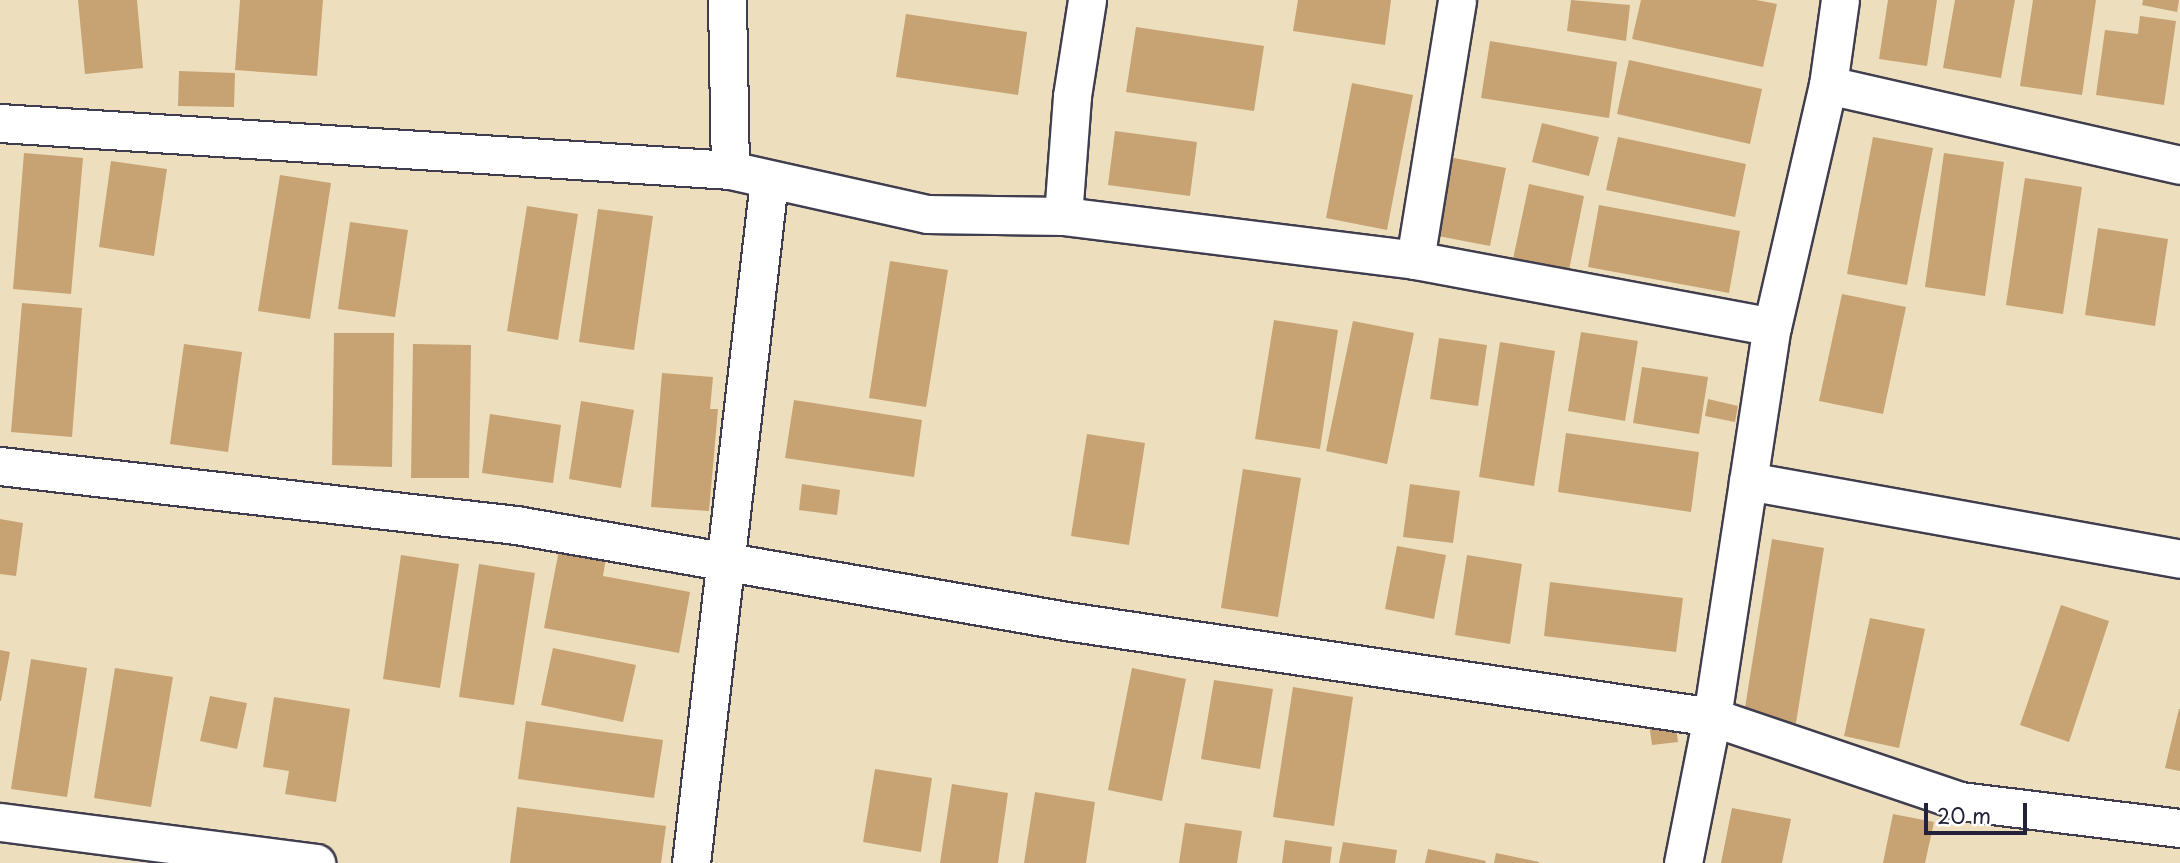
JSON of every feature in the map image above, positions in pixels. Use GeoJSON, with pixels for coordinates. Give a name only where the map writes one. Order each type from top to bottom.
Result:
{"type":"FeatureCollection","features":[{"type":"Feature","properties":{"kind":"street"},"geometry":{"type":"LineString","coordinates":[[727,0],[730,170]]}},
{"type":"Feature","properties":{"kind":"street"},"geometry":{"type":"LineString","coordinates":[[1063,216],[1072,96],[1087,0]]}},
{"type":"Feature","properties":{"kind":"street"},"geometry":{"type":"LineString","coordinates":[[1415,260],[1457,0]]}},
{"type":"Feature","properties":{"kind":"street"},"geometry":{"type":"LineString","coordinates":[[1682,863],[1712,717],[1772,327],[1828,86],[1840,0]]}},
{"type":"Feature","properties":{"kind":"street"},"geometry":{"type":"LineString","coordinates":[[1828,86],[2180,165]]}},
{"type":"Feature","properties":{"kind":"street"},"geometry":{"type":"LineString","coordinates":[[0,123],[730,170],[769,181],[927,214],[1063,216],[1415,260],[1772,327]]}},
{"type":"Feature","properties":{"kind":"street"},"geometry":{"type":"LineString","coordinates":[[691,863],[728,562],[769,181]]}},
{"type":"Feature","properties":{"kind":"street"},"geometry":{"type":"LineString","coordinates":[[0,466],[516,525],[1066,621],[1712,717],[1960,802],[2180,826]]}},
{"type":"Feature","properties":{"kind":"street"},"geometry":{"type":"LineString","coordinates":[[1748,481],[2180,559]]}},
{"type":"Feature","properties":{"kind":"street"},"geometry":{"type":"LineString","coordinates":[[0,821],[316,863]]}},
{"type":"Feature","properties":{"kind":"building"},"geometry":{"type":"Polygon","coordinates":[[[78,0],[137,0],[143,68],[85,74],[78,0]]]}},
{"type":"Feature","properties":{"kind":"building"},"geometry":{"type":"Polygon","coordinates":[[[240,0],[323,0],[317,76],[235,70],[240,0]]]}},
{"type":"Feature","properties":{"kind":"building"},"geometry":{"type":"Polygon","coordinates":[[[1298,0],[1391,0],[1385,45],[1293,31],[1298,0]]]}},
{"type":"Feature","properties":{"kind":"building"},"geometry":{"type":"Polygon","coordinates":[[[1571,0],[1630,5],[1626,41],[1567,31],[1571,0]]]}},
{"type":"Feature","properties":{"kind":"building"},"geometry":{"type":"Polygon","coordinates":[[[1641,0],[1756,0],[1777,4],[1763,67],[1632,39],[1641,0]]]}},
{"type":"Feature","properties":{"kind":"building"},"geometry":{"type":"Polygon","coordinates":[[[1888,0],[1937,0],[1927,66],[1879,59],[1888,0]]]}},
{"type":"Feature","properties":{"kind":"building"},"geometry":{"type":"Polygon","coordinates":[[[1955,0],[2015,0],[2001,78],[1943,68],[1955,0]]]}},
{"type":"Feature","properties":{"kind":"building"},"geometry":{"type":"Polygon","coordinates":[[[2033,0],[2096,0],[2082,95],[2020,86],[2033,0]]]}},
{"type":"Feature","properties":{"kind":"building"},"geometry":{"type":"Polygon","coordinates":[[[2143,0],[2179,0],[2177,12],[2142,5],[2143,0]]]}},
{"type":"Feature","properties":{"kind":"building"},"geometry":{"type":"Polygon","coordinates":[[[906,14],[1027,32],[1018,95],[896,77],[906,14]]]}},
{"type":"Feature","properties":{"kind":"building"},"geometry":{"type":"Polygon","coordinates":[[[2140,16],[2176,21],[2164,105],[2096,95],[2105,30],[2138,34],[2140,16]]]}},
{"type":"Feature","properties":{"kind":"building"},"geometry":{"type":"Polygon","coordinates":[[[1136,27],[1264,46],[1254,111],[1126,92],[1136,27]]]}},
{"type":"Feature","properties":{"kind":"building"},"geometry":{"type":"Polygon","coordinates":[[[1490,41],[1617,62],[1609,118],[1481,98],[1490,41]]]}},
{"type":"Feature","properties":{"kind":"building"},"geometry":{"type":"Polygon","coordinates":[[[1629,60],[1762,89],[1750,144],[1617,114],[1629,60]]]}},
{"type":"Feature","properties":{"kind":"building"},"geometry":{"type":"Polygon","coordinates":[[[179,71],[235,73],[234,107],[178,106],[179,71]]]}},
{"type":"Feature","properties":{"kind":"building"},"geometry":{"type":"Polygon","coordinates":[[[1352,83],[1413,95],[1387,230],[1326,218],[1352,83]]]}},
{"type":"Feature","properties":{"kind":"building"},"geometry":{"type":"Polygon","coordinates":[[[1542,123],[1599,137],[1589,176],[1532,162],[1542,123]]]}},
{"type":"Feature","properties":{"kind":"building"},"geometry":{"type":"Polygon","coordinates":[[[1115,131],[1197,142],[1190,196],[1108,185],[1115,131]]]}},
{"type":"Feature","properties":{"kind":"building"},"geometry":{"type":"Polygon","coordinates":[[[1618,137],[1746,164],[1735,217],[1606,190],[1618,137]]]}},
{"type":"Feature","properties":{"kind":"building"},"geometry":{"type":"Polygon","coordinates":[[[1873,137],[1933,148],[1907,285],[1847,274],[1873,137]]]}},
{"type":"Feature","properties":{"kind":"building"},"geometry":{"type":"Polygon","coordinates":[[[24,153],[83,158],[71,294],[13,289],[24,153]]]}},
{"type":"Feature","properties":{"kind":"building"},"geometry":{"type":"Polygon","coordinates":[[[1944,153],[2004,162],[1985,296],[1925,287],[1944,153]]]}},
{"type":"Feature","properties":{"kind":"building"},"geometry":{"type":"Polygon","coordinates":[[[1449,157],[1506,168],[1490,246],[1433,235],[1449,157]]]}},
{"type":"Feature","properties":{"kind":"building"},"geometry":{"type":"Polygon","coordinates":[[[111,161],[167,169],[154,256],[99,247],[111,161]]]}},
{"type":"Feature","properties":{"kind":"building"},"geometry":{"type":"Polygon","coordinates":[[[280,175],[331,183],[310,319],[258,311],[280,175]]]}},
{"type":"Feature","properties":{"kind":"building"},"geometry":{"type":"Polygon","coordinates":[[[2025,178],[2082,187],[2063,314],[2006,305],[2025,178]]]}},
{"type":"Feature","properties":{"kind":"building"},"geometry":{"type":"Polygon","coordinates":[[[1529,184],[1584,196],[1569,270],[1513,259],[1529,184]]]}},
{"type":"Feature","properties":{"kind":"building"},"geometry":{"type":"Polygon","coordinates":[[[1599,205],[1740,231],[1729,293],[1588,267],[1599,205]]]}},
{"type":"Feature","properties":{"kind":"building"},"geometry":{"type":"Polygon","coordinates":[[[527,206],[578,214],[558,340],[507,331],[527,206]]]}},
{"type":"Feature","properties":{"kind":"building"},"geometry":{"type":"Polygon","coordinates":[[[598,209],[653,216],[634,350],[579,342],[598,209]]]}},
{"type":"Feature","properties":{"kind":"building"},"geometry":{"type":"Polygon","coordinates":[[[350,222],[408,230],[395,317],[338,309],[350,222]]]}},
{"type":"Feature","properties":{"kind":"building"},"geometry":{"type":"Polygon","coordinates":[[[2098,228],[2168,239],[2155,326],[2085,315],[2098,228]]]}},
{"type":"Feature","properties":{"kind":"building"},"geometry":{"type":"Polygon","coordinates":[[[890,261],[948,270],[926,407],[869,398],[890,261]]]}},
{"type":"Feature","properties":{"kind":"building"},"geometry":{"type":"Polygon","coordinates":[[[1842,294],[1906,307],[1883,414],[1819,401],[1842,294]]]}},
{"type":"Feature","properties":{"kind":"building"},"geometry":{"type":"Polygon","coordinates":[[[22,303],[82,308],[72,437],[11,432],[22,303]]]}},
{"type":"Feature","properties":{"kind":"building"},"geometry":{"type":"Polygon","coordinates":[[[1274,320],[1338,330],[1320,449],[1255,439],[1274,320]]]}},
{"type":"Feature","properties":{"kind":"building"},"geometry":{"type":"Polygon","coordinates":[[[1353,321],[1414,333],[1387,464],[1326,451],[1353,321]]]}},
{"type":"Feature","properties":{"kind":"building"},"geometry":{"type":"Polygon","coordinates":[[[1581,332],[1638,341],[1625,421],[1568,411],[1581,332]]]}},
{"type":"Feature","properties":{"kind":"building"},"geometry":{"type":"Polygon","coordinates":[[[334,333],[394,333],[392,467],[332,465],[334,333]]]}},
{"type":"Feature","properties":{"kind":"building"},"geometry":{"type":"Polygon","coordinates":[[[1439,338],[1487,345],[1478,406],[1430,399],[1439,338]]]}},
{"type":"Feature","properties":{"kind":"building"},"geometry":{"type":"Polygon","coordinates":[[[1500,342],[1555,351],[1534,486],[1479,477],[1500,342]]]}},
{"type":"Feature","properties":{"kind":"building"},"geometry":{"type":"Polygon","coordinates":[[[184,344],[242,352],[228,452],[170,444],[184,344]]]}},
{"type":"Feature","properties":{"kind":"building"},"geometry":{"type":"Polygon","coordinates":[[[413,344],[471,345],[469,478],[411,478],[413,344]]]}},
{"type":"Feature","properties":{"kind":"building"},"geometry":{"type":"Polygon","coordinates":[[[1642,367],[1708,377],[1699,434],[1633,423],[1642,367]]]}},
{"type":"Feature","properties":{"kind":"building"},"geometry":{"type":"Polygon","coordinates":[[[662,373],[713,377],[710,409],[718,409],[709,511],[651,507],[662,373]]]}},
{"type":"Feature","properties":{"kind":"building"},"geometry":{"type":"Polygon","coordinates":[[[1708,399],[1738,406],[1735,422],[1705,416],[1708,399]]]}},
{"type":"Feature","properties":{"kind":"building"},"geometry":{"type":"Polygon","coordinates":[[[794,400],[922,420],[914,477],[785,458],[794,400]]]}},
{"type":"Feature","properties":{"kind":"building"},"geometry":{"type":"Polygon","coordinates":[[[581,401],[634,410],[621,488],[569,479],[581,401]]]}},
{"type":"Feature","properties":{"kind":"building"},"geometry":{"type":"Polygon","coordinates":[[[490,414],[561,425],[553,483],[482,473],[490,414]]]}},
{"type":"Feature","properties":{"kind":"building"},"geometry":{"type":"Polygon","coordinates":[[[1566,433],[1699,452],[1691,512],[1558,492],[1566,433]]]}},
{"type":"Feature","properties":{"kind":"building"},"geometry":{"type":"Polygon","coordinates":[[[1087,434],[1145,443],[1129,545],[1071,536],[1087,434]]]}},
{"type":"Feature","properties":{"kind":"building"},"geometry":{"type":"Polygon","coordinates":[[[1243,469],[1301,478],[1278,617],[1221,608],[1243,469]]]}},
{"type":"Feature","properties":{"kind":"building"},"geometry":{"type":"Polygon","coordinates":[[[802,484],[840,490],[837,515],[799,510],[802,484]]]}},
{"type":"Feature","properties":{"kind":"building"},"geometry":{"type":"Polygon","coordinates":[[[1410,484],[1460,491],[1453,543],[1403,537],[1410,484]]]}},
{"type":"Feature","properties":{"kind":"building"},"geometry":{"type":"Polygon","coordinates":[[[0,519],[23,523],[16,576],[0,574],[0,519]]]}},
{"type":"Feature","properties":{"kind":"building"},"geometry":{"type":"Polygon","coordinates":[[[1772,539],[1824,548],[1796,723],[1744,714],[1772,539]]]}},
{"type":"Feature","properties":{"kind":"building"},"geometry":{"type":"Polygon","coordinates":[[[1397,546],[1446,555],[1434,619],[1385,609],[1397,546]]]}},
{"type":"Feature","properties":{"kind":"building"},"geometry":{"type":"Polygon","coordinates":[[[559,550],[606,558],[603,576],[690,592],[679,653],[544,628],[559,550]]]}},
{"type":"Feature","properties":{"kind":"building"},"geometry":{"type":"Polygon","coordinates":[[[401,555],[459,564],[440,688],[383,679],[401,555]]]}},
{"type":"Feature","properties":{"kind":"building"},"geometry":{"type":"Polygon","coordinates":[[[1467,555],[1522,564],[1510,644],[1455,635],[1467,555]]]}},
{"type":"Feature","properties":{"kind":"building"},"geometry":{"type":"Polygon","coordinates":[[[479,564],[535,573],[514,705],[459,697],[479,564]]]}},
{"type":"Feature","properties":{"kind":"building"},"geometry":{"type":"Polygon","coordinates":[[[1550,582],[1683,598],[1676,652],[1544,636],[1550,582]]]}},
{"type":"Feature","properties":{"kind":"building"},"geometry":{"type":"Polygon","coordinates":[[[2061,605],[2109,621],[2069,742],[2020,725],[2061,605]]]}},
{"type":"Feature","properties":{"kind":"building"},"geometry":{"type":"Polygon","coordinates":[[[1870,618],[1925,629],[1899,748],[1844,736],[1870,618]]]}},
{"type":"Feature","properties":{"kind":"building"},"geometry":{"type":"Polygon","coordinates":[[[553,648],[636,665],[623,722],[541,705],[553,648]]]}},
{"type":"Feature","properties":{"kind":"building"},"geometry":{"type":"Polygon","coordinates":[[[0,650],[10,652],[1,701],[0,701],[0,650]]]}},
{"type":"Feature","properties":{"kind":"building"},"geometry":{"type":"Polygon","coordinates":[[[31,659],[87,668],[67,797],[11,789],[31,659]]]}},
{"type":"Feature","properties":{"kind":"building"},"geometry":{"type":"Polygon","coordinates":[[[115,668],[173,677],[151,807],[94,798],[115,668]]]}},
{"type":"Feature","properties":{"kind":"building"},"geometry":{"type":"Polygon","coordinates":[[[1132,668],[1186,679],[1162,801],[1108,790],[1132,668]]]}},
{"type":"Feature","properties":{"kind":"building"},"geometry":{"type":"Polygon","coordinates":[[[1214,680],[1273,689],[1260,769],[1201,759],[1214,680]]]}},
{"type":"Feature","properties":{"kind":"building"},"geometry":{"type":"Polygon","coordinates":[[[1293,687],[1353,697],[1334,826],[1273,817],[1293,687]]]}},
{"type":"Feature","properties":{"kind":"building"},"geometry":{"type":"Polygon","coordinates":[[[210,696],[247,703],[237,749],[200,741],[210,696]]]}},
{"type":"Feature","properties":{"kind":"building"},"geometry":{"type":"Polygon","coordinates":[[[274,697],[350,709],[336,802],[285,794],[289,771],[263,767],[274,697]]]}},
{"type":"Feature","properties":{"kind":"building"},"geometry":{"type":"Polygon","coordinates":[[[2180,709],[2180,771],[2165,768],[2180,709]]]}},
{"type":"Feature","properties":{"kind":"building"},"geometry":{"type":"Polygon","coordinates":[[[1675,720],[1678,742],[1652,745],[1649,724],[1675,720]]]}},
{"type":"Feature","properties":{"kind":"building"},"geometry":{"type":"Polygon","coordinates":[[[526,721],[663,740],[654,798],[518,779],[526,721]]]}},
{"type":"Feature","properties":{"kind":"building"},"geometry":{"type":"Polygon","coordinates":[[[875,769],[932,778],[921,852],[863,842],[875,769]]]}},
{"type":"Feature","properties":{"kind":"building"},"geometry":{"type":"Polygon","coordinates":[[[952,784],[1008,793],[998,863],[940,863],[952,784]]]}},
{"type":"Feature","properties":{"kind":"building"},"geometry":{"type":"Polygon","coordinates":[[[1035,792],[1095,802],[1086,863],[1024,863],[1035,792]]]}},
{"type":"Feature","properties":{"kind":"building"},"geometry":{"type":"Polygon","coordinates":[[[517,807],[666,826],[661,863],[510,863],[517,807]]]}},
{"type":"Feature","properties":{"kind":"building"},"geometry":{"type":"Polygon","coordinates":[[[1732,808],[1791,819],[1782,863],[1721,863],[1732,808]]]}},
{"type":"Feature","properties":{"kind":"building"},"geometry":{"type":"Polygon","coordinates":[[[1893,814],[1934,822],[1925,863],[1883,863],[1893,814]]]}},
{"type":"Feature","properties":{"kind":"building"},"geometry":{"type":"Polygon","coordinates":[[[1185,823],[1242,831],[1237,863],[1179,863],[1185,823]]]}},
{"type":"Feature","properties":{"kind":"building"},"geometry":{"type":"Polygon","coordinates":[[[1285,840],[1332,847],[1330,863],[1282,863],[1285,840]]]}},
{"type":"Feature","properties":{"kind":"building"},"geometry":{"type":"Polygon","coordinates":[[[1343,842],[1397,850],[1395,863],[1339,863],[1343,842]]]}},
{"type":"Feature","properties":{"kind":"building"},"geometry":{"type":"Polygon","coordinates":[[[1428,849],[1486,861],[1425,863],[1428,849]]]}},
{"type":"Feature","properties":{"kind":"building"},"geometry":{"type":"Polygon","coordinates":[[[1496,853],[1539,862],[1539,863],[1494,863],[1496,853]]]}}]}
